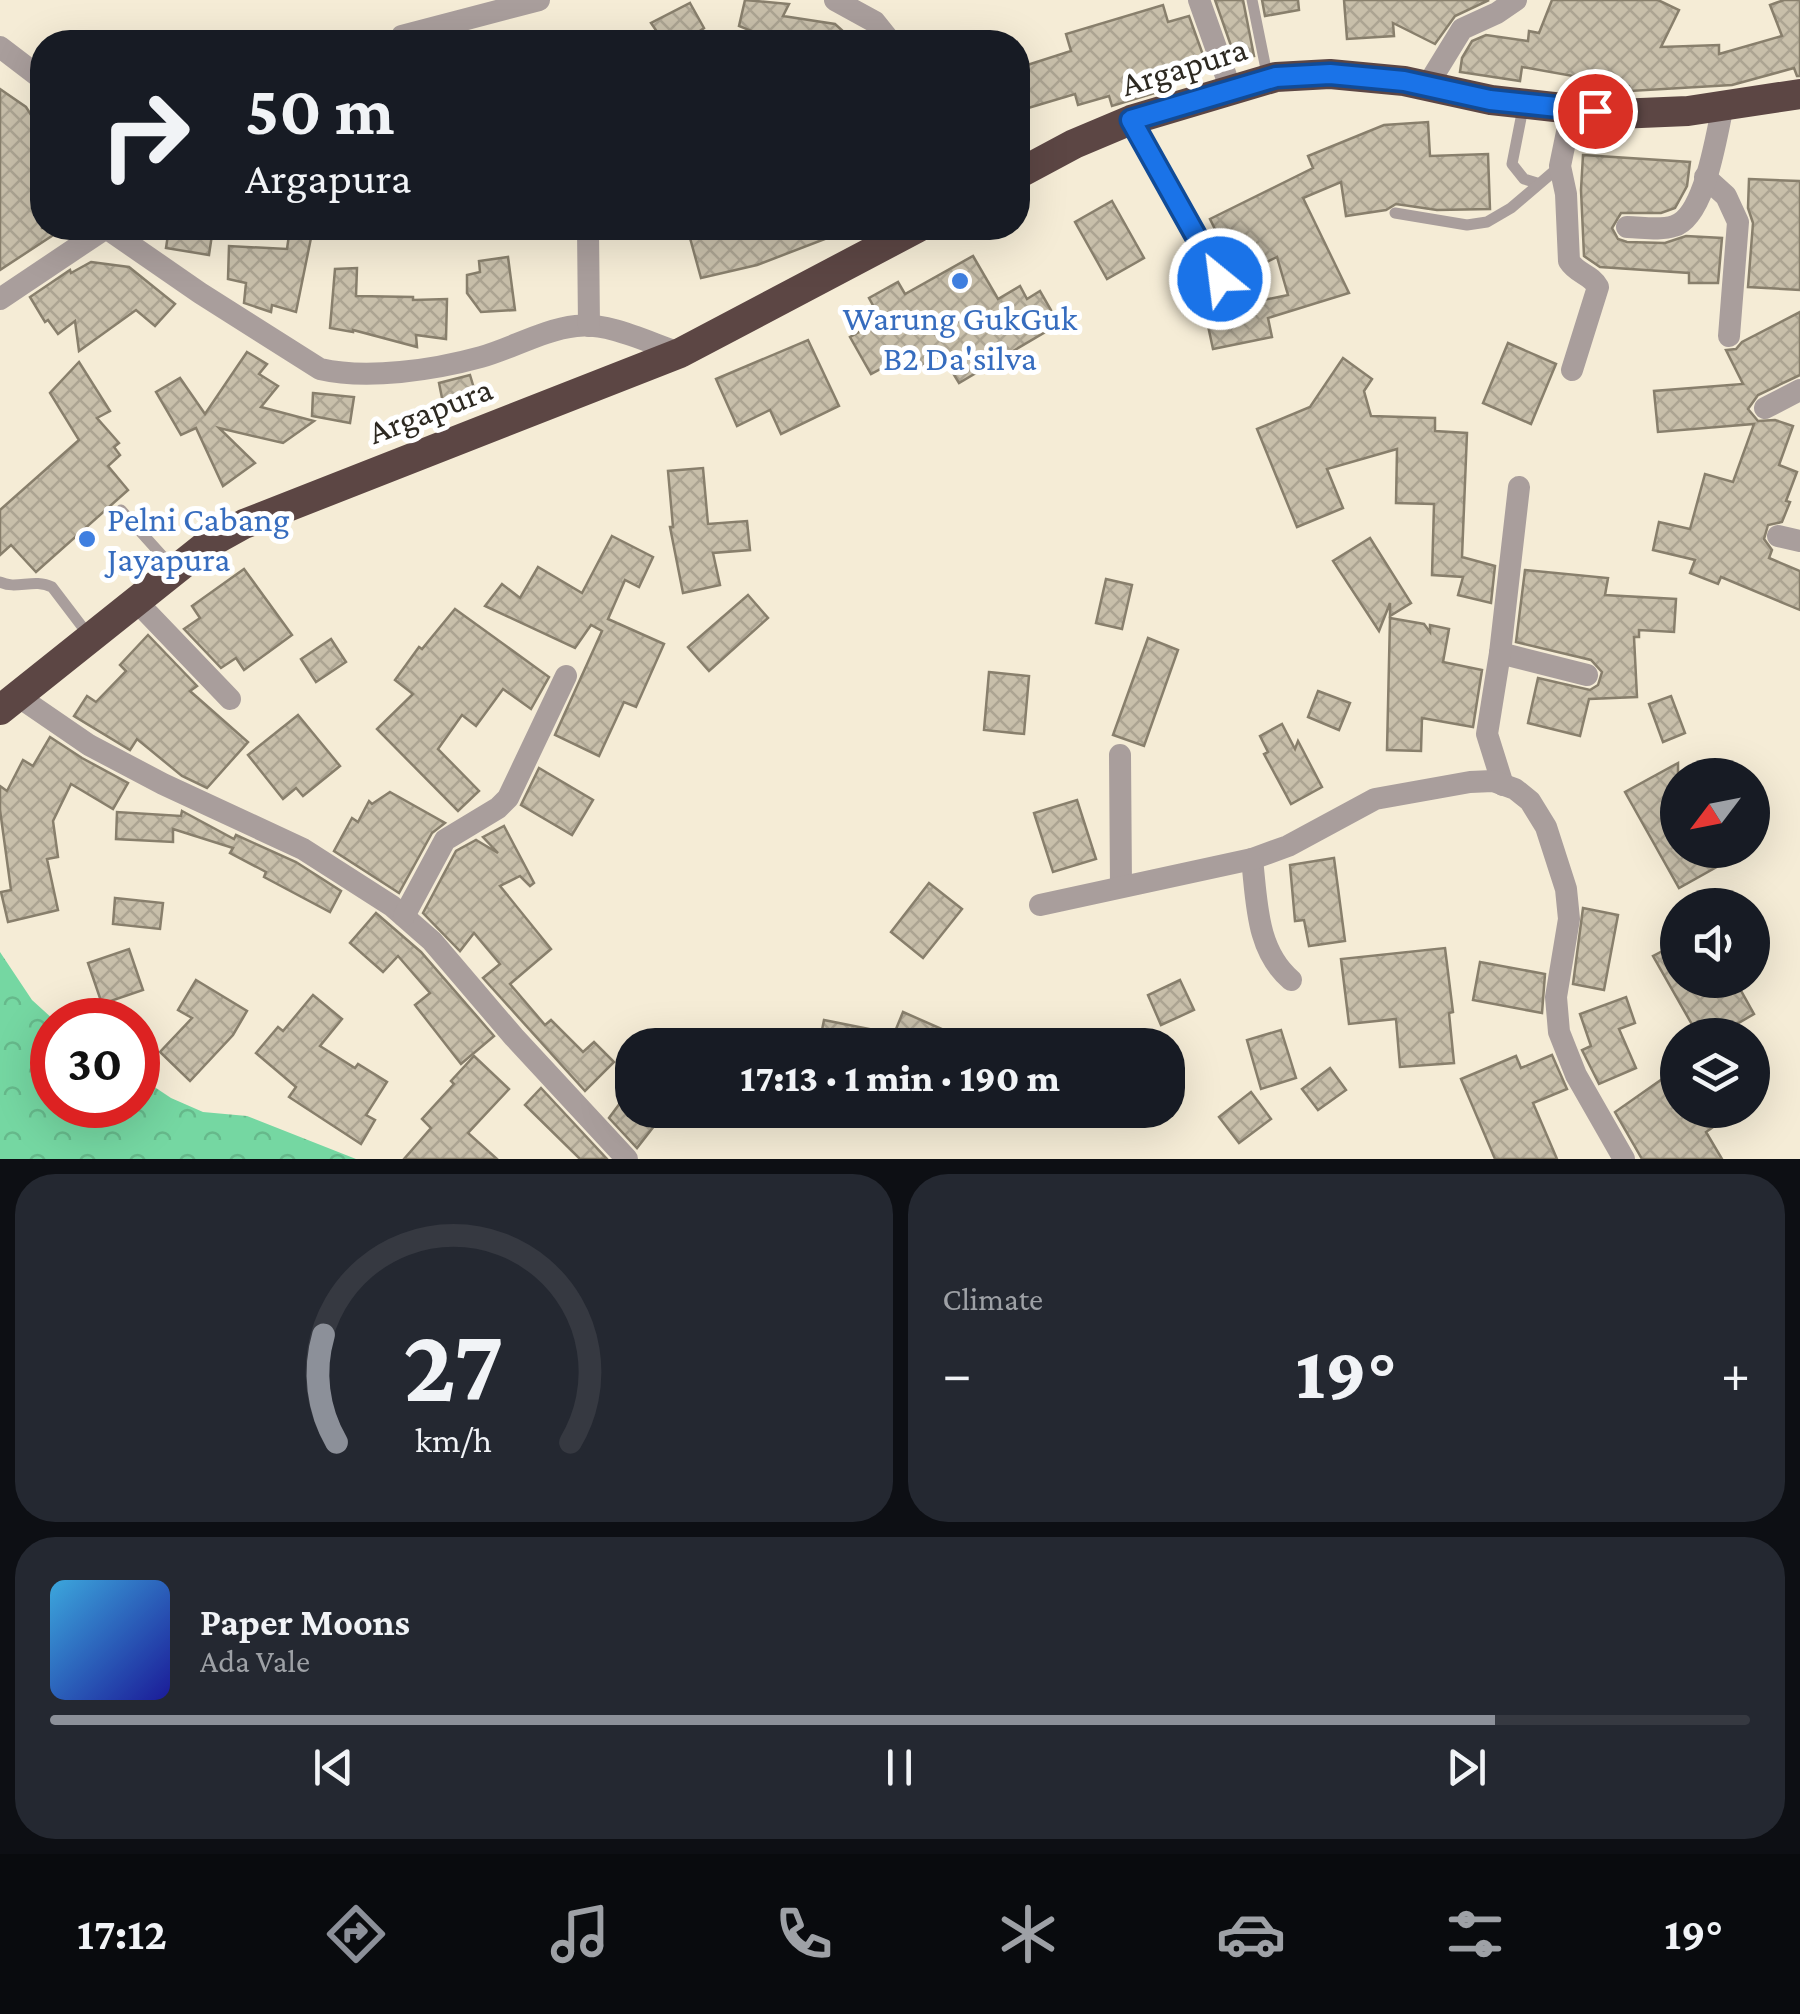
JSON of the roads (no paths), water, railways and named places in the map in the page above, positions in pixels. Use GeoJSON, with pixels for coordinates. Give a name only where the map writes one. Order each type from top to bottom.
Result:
{"type":"FeatureCollection","features":[{"type":"Feature","properties":{"kind":"highway","name":"Argapura"},"geometry":{"type":"LineString","coordinates":[[1030,168],[1131,120],[1268,79],[1330,74],[1617,114],[1688,111],[1800,94]]}},
{"type":"Feature","properties":{"kind":"highway","name":"Argapura"},"geometry":{"type":"LineString","coordinates":[[9,704],[208,544],[277,508],[680,353],[894,240]]}},
{"type":"Feature","properties":{"kind":"street"},"geometry":{"type":"LineString","coordinates":[[425,30],[539,0]]}},
{"type":"Feature","properties":{"kind":"street"},"geometry":{"type":"LineString","coordinates":[[835,0],[875,22],[881,30]]}},
{"type":"Feature","properties":{"kind":"street"},"geometry":{"type":"LineString","coordinates":[[1199,0],[1231,90]]}},
{"type":"Feature","properties":{"kind":"street"},"geometry":{"type":"LineString","coordinates":[[1427,86],[1462,29],[1516,0]]}},
{"type":"Feature","properties":{"kind":"street"},"geometry":{"type":"LineString","coordinates":[[0,47],[30,70]]}},
{"type":"Feature","properties":{"kind":"street"},"geometry":{"type":"LineString","coordinates":[[1626,227],[1680,225],[1698,205],[1723,106]]}},
{"type":"Feature","properties":{"kind":"street"},"geometry":{"type":"LineString","coordinates":[[1572,108],[1560,166],[1566,194],[1569,261],[1578,271],[1592,277],[1598,287],[1572,370]]}},
{"type":"Feature","properties":{"kind":"street"},"geometry":{"type":"LineString","coordinates":[[1131,120],[1220,279]]}},
{"type":"Feature","properties":{"kind":"street"},"geometry":{"type":"LineString","coordinates":[[1705,177],[1726,196],[1738,222],[1729,336]]}},
{"type":"Feature","properties":{"kind":"street"},"geometry":{"type":"LineString","coordinates":[[0,300],[88,240]]}},
{"type":"Feature","properties":{"kind":"street"},"geometry":{"type":"LineString","coordinates":[[123,240],[320,369],[343,374],[374,375],[479,358],[553,331],[590,326],[680,353]]}},
{"type":"Feature","properties":{"kind":"street"},"geometry":{"type":"LineString","coordinates":[[588,240],[590,326]]}},
{"type":"Feature","properties":{"kind":"street"},"geometry":{"type":"LineString","coordinates":[[1765,408],[1800,390]]}},
{"type":"Feature","properties":{"kind":"street"},"geometry":{"type":"LineString","coordinates":[[1503,785],[1487,734],[1519,487]]}},
{"type":"Feature","properties":{"kind":"street"},"geometry":{"type":"LineString","coordinates":[[136,601],[230,699]]}},
{"type":"Feature","properties":{"kind":"street"},"geometry":{"type":"LineString","coordinates":[[1500,652],[1587,675]]}},
{"type":"Feature","properties":{"kind":"street"},"geometry":{"type":"LineString","coordinates":[[404,916],[445,840],[508,798],[566,676]]}},
{"type":"Feature","properties":{"kind":"street"},"geometry":{"type":"LineString","coordinates":[[9,704],[163,784],[303,849],[404,916],[432,941],[627,1159]]}},
{"type":"Feature","properties":{"kind":"street"},"geometry":{"type":"LineString","coordinates":[[1120,755],[1121,886]]}},
{"type":"Feature","properties":{"kind":"street"},"geometry":{"type":"LineString","coordinates":[[1040,905],[1252,859],[1288,846],[1375,799],[1470,782],[1493,781],[1515,789],[1530,801],[1546,827],[1566,888],[1569,919],[1556,997],[1559,1032],[1576,1075],[1624,1159]]}},
{"type":"Feature","properties":{"kind":"street"},"geometry":{"type":"LineString","coordinates":[[1252,859],[1266,947],[1278,970],[1291,980]]}},
{"type":"Feature","properties":{"kind":"lane"},"geometry":{"type":"LineString","coordinates":[[1252,0],[1268,79]]}},
{"type":"Feature","properties":{"kind":"lane"},"geometry":{"type":"LineString","coordinates":[[1524,103],[1512,164],[1524,179],[1537,183]]}},
{"type":"Feature","properties":{"kind":"lane"},"geometry":{"type":"LineString","coordinates":[[1394,213],[1466,225],[1487,222],[1511,208],[1560,166]]}},
{"type":"Feature","properties":{"kind":"lane"},"geometry":{"type":"LineString","coordinates":[[121,510],[175,570]]}},
{"type":"Feature","properties":{"kind":"lane"},"geometry":{"type":"LineString","coordinates":[[0,582],[8,586],[44,583],[52,587],[90,637]]}},
{"type":"Feature","properties":{"kind":"place","name":"Warung GukGuk B2 Da'silva"},"geometry":{"type":"Point","coordinates":[960,281]}},
{"type":"Feature","properties":{"kind":"place","name":"Pelni Cabang Jayapura"},"geometry":{"type":"Point","coordinates":[87,539]}}]}
